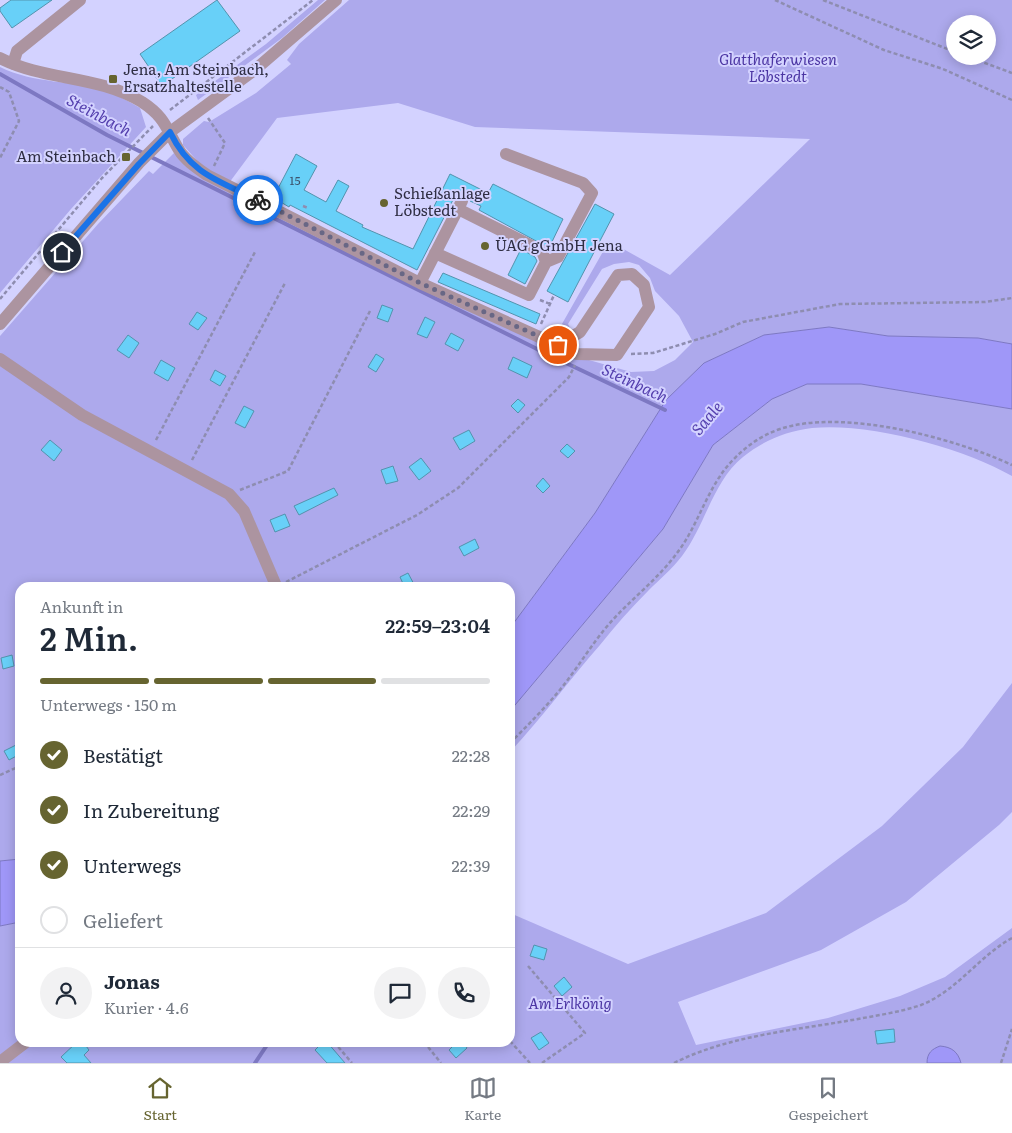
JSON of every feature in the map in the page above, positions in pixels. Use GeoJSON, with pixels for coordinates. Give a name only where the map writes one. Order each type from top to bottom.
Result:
{"type":"FeatureCollection","features":[{"type":"Feature","properties":{"kind":"street"},"geometry":{"type":"LineString","coordinates":[[13,64],[17,51],[80,0]]}},
{"type":"Feature","properties":{"kind":"street"},"geometry":{"type":"LineString","coordinates":[[0,324],[139,164],[170,132],[257,68],[336,0]]}},
{"type":"Feature","properties":{"kind":"street"},"geometry":{"type":"LineString","coordinates":[[0,58],[13,64],[111,87],[134,98],[162,117],[179,151],[207,175],[420,283],[577,354],[617,355],[648,307],[644,285],[632,274],[618,275],[580,332],[558,345]]}},
{"type":"Feature","properties":{"kind":"street"},"geometry":{"type":"LineString","coordinates":[[436,253],[529,295],[546,262],[558,257],[592,194],[583,183],[506,154]]}},
{"type":"Feature","properties":{"kind":"street"},"geometry":{"type":"LineString","coordinates":[[420,283],[460,205],[542,250],[546,262]]}},
{"type":"Feature","properties":{"kind":"street"},"geometry":{"type":"LineString","coordinates":[[0,359],[82,415],[229,494],[244,510],[274,582]]}},
{"type":"Feature","properties":{"kind":"street"},"geometry":{"type":"LineString","coordinates":[[0,1062],[20,1047]]}},
{"type":"Feature","properties":{"kind":"path"},"geometry":{"type":"LineString","coordinates":[[0,299],[123,156],[162,117],[262,42],[313,0]]}},
{"type":"Feature","properties":{"kind":"path"},"geometry":{"type":"LineString","coordinates":[[775,0],[884,50],[943,69],[1012,100]]}},
{"type":"Feature","properties":{"kind":"path"},"geometry":{"type":"LineString","coordinates":[[823,0],[946,48]]}},
{"type":"Feature","properties":{"kind":"path"},"geometry":{"type":"LineString","coordinates":[[990,65],[1012,73]]}},
{"type":"Feature","properties":{"kind":"path"},"geometry":{"type":"LineString","coordinates":[[0,87],[8,92],[20,121],[0,158]]}},
{"type":"Feature","properties":{"kind":"path"},"geometry":{"type":"LineString","coordinates":[[192,93],[225,143],[217,163],[207,175]]}},
{"type":"Feature","properties":{"kind":"path"},"geometry":{"type":"LineString","coordinates":[[303,206],[308,208]]}},
{"type":"Feature","properties":{"kind":"path"},"geometry":{"type":"LineString","coordinates":[[150,450],[256,252]]}},
{"type":"Feature","properties":{"kind":"path"},"geometry":{"type":"LineString","coordinates":[[186,470],[285,283]]}},
{"type":"Feature","properties":{"kind":"path"},"geometry":{"type":"LineString","coordinates":[[536,335],[554,295]]}},
{"type":"Feature","properties":{"kind":"path"},"geometry":{"type":"LineString","coordinates":[[617,355],[652,353],[715,334],[743,322],[840,304],[985,302],[1012,298]]}},
{"type":"Feature","properties":{"kind":"path"},"geometry":{"type":"LineString","coordinates":[[229,494],[288,471],[370,311]]}},
{"type":"Feature","properties":{"kind":"path"},"geometry":{"type":"LineString","coordinates":[[286,582],[417,515],[458,488],[569,378],[572,372]]}},
{"type":"Feature","properties":{"kind":"path"},"geometry":{"type":"LineString","coordinates":[[515,739],[559,692],[607,626],[677,554],[729,464],[749,444],[763,436],[799,424],[847,423],[926,435],[974,450],[1012,465]]}},
{"type":"Feature","properties":{"kind":"path"},"geometry":{"type":"LineString","coordinates":[[0,775],[15,768]]}},
{"type":"Feature","properties":{"kind":"path"},"geometry":{"type":"LineString","coordinates":[[674,1063],[699,1050],[896,1012],[921,1004],[944,993],[1012,938]]}},
{"type":"Feature","properties":{"kind":"path"},"geometry":{"type":"LineString","coordinates":[[528,966],[585,1033],[542,1063]]}},
{"type":"Feature","properties":{"kind":"path"},"geometry":{"type":"LineString","coordinates":[[1001,1063],[1012,1029]]}},
{"type":"Feature","properties":{"kind":"path"},"geometry":{"type":"LineString","coordinates":[[515,1046],[530,1063]]}},
{"type":"Feature","properties":{"kind":"path"},"geometry":{"type":"LineString","coordinates":[[338,1047],[352,1063]]}},
{"type":"Feature","properties":{"kind":"path"},"geometry":{"type":"LineString","coordinates":[[428,1047],[441,1063]]}},
{"type":"Feature","properties":{"kind":"green space"},"geometry":{"type":"Polygon","coordinates":[[[318,0],[325,0],[282,38],[198,100],[196,95],[266,44],[318,0]]]}},
{"type":"Feature","properties":{"kind":"green space","name":"Glatthaferwiesen Löbstedt"},"geometry":{"type":"Polygon","coordinates":[[[349,0],[1012,0],[1012,344],[978,338],[888,336],[829,327],[764,335],[704,363],[666,400],[595,513],[515,621],[515,582],[15,582],[15,860],[0,861],[0,336],[98,224],[149,171],[153,174],[174,153],[188,168],[207,180],[378,267],[561,352],[631,372],[654,371],[675,360],[693,342],[679,316],[655,291],[650,278],[639,265],[629,262],[614,264],[602,269],[568,324],[571,330],[564,337],[554,338],[609,241],[670,275],[810,139],[475,127],[398,103],[277,118],[229,183],[200,164],[183,145],[183,139],[204,121],[209,122],[256,93],[291,64],[287,60],[299,44],[349,0]]]}},
{"type":"Feature","properties":{"kind":"green space"},"geometry":{"type":"Polygon","coordinates":[[[0,67],[26,76],[82,85],[109,92],[140,108],[146,127],[71,209],[0,293],[0,67]]]}},
{"type":"Feature","properties":{"kind":"green space"},"geometry":{"type":"Polygon","coordinates":[[[807,384],[861,384],[1012,409],[1012,476],[968,456],[942,447],[915,439],[860,429],[835,427],[803,429],[784,434],[758,446],[743,457],[724,478],[690,544],[678,561],[623,617],[515,746],[515,705],[663,529],[713,445],[772,399],[807,384]]]}},
{"type":"Feature","properties":{"kind":"green space","name":"Am Erlkönig"},"geometry":{"type":"Polygon","coordinates":[[[1012,683],[1012,812],[999,825],[906,902],[821,950],[678,1002],[696,1045],[828,1018],[900,996],[945,977],[1012,928],[1012,1063],[0,1063],[0,926],[15,923],[15,1047],[515,1047],[515,915],[628,964],[766,913],[882,826],[963,747],[1012,683]]]}},
{"type":"Feature","properties":{"kind":"water","name":"Saale"},"geometry":{"type":"Polygon","coordinates":[[[829,327],[888,336],[978,338],[1012,344],[1012,409],[861,384],[807,384],[772,399],[713,445],[663,529],[515,705],[515,621],[595,513],[666,400],[704,363],[764,335],[829,327]]]}},
{"type":"Feature","properties":{"kind":"water"},"geometry":{"type":"Polygon","coordinates":[[[15,860],[15,923],[0,926],[0,861],[15,860]]]}},
{"type":"Feature","properties":{"kind":"water"},"geometry":{"type":"Polygon","coordinates":[[[940,1046],[954,1051],[961,1063],[927,1063],[931,1052],[940,1046]]]}},
{"type":"Feature","properties":{"kind":"building"},"geometry":{"type":"Polygon","coordinates":[[[11,0],[52,0],[12,28],[0,11],[0,8],[11,0]]]}},
{"type":"Feature","properties":{"kind":"building"},"geometry":{"type":"Polygon","coordinates":[[[217,0],[240,31],[162,86],[140,54],[217,0]]]}},
{"type":"Feature","properties":{"kind":"building"},"geometry":{"type":"Polygon","coordinates":[[[296,154],[317,166],[304,190],[326,202],[338,180],[349,186],[336,211],[363,225],[362,227],[413,249],[450,174],[488,193],[493,184],[563,219],[549,248],[479,210],[481,206],[470,201],[466,194],[456,194],[417,270],[279,201],[280,199],[274,196],[296,154]]]}},
{"type":"Feature","properties":{"kind":"building"},"geometry":{"type":"Polygon","coordinates":[[[595,204],[614,214],[568,302],[547,291],[595,204]]]}},
{"type":"Feature","properties":{"kind":"building"},"geometry":{"type":"Polygon","coordinates":[[[521,249],[535,257],[537,261],[525,284],[508,275],[521,249]]]}},
{"type":"Feature","properties":{"kind":"building"},"geometry":{"type":"Polygon","coordinates":[[[443,273],[540,314],[536,324],[438,282],[443,273]]]}},
{"type":"Feature","properties":{"kind":"building"},"geometry":{"type":"Polygon","coordinates":[[[382,305],[393,309],[388,322],[377,318],[382,305]]]}},
{"type":"Feature","properties":{"kind":"building"},"geometry":{"type":"Polygon","coordinates":[[[197,312],[207,318],[198,330],[189,324],[197,312]]]}},
{"type":"Feature","properties":{"kind":"building"},"geometry":{"type":"Polygon","coordinates":[[[425,317],[435,322],[427,338],[417,334],[425,317]]]}},
{"type":"Feature","properties":{"kind":"building"},"geometry":{"type":"Polygon","coordinates":[[[451,333],[464,340],[458,351],[445,344],[451,333]]]}},
{"type":"Feature","properties":{"kind":"building"},"geometry":{"type":"Polygon","coordinates":[[[128,335],[139,343],[129,358],[117,350],[128,335]]]}},
{"type":"Feature","properties":{"kind":"building"},"geometry":{"type":"Polygon","coordinates":[[[376,354],[384,359],[376,372],[368,367],[376,354]]]}},
{"type":"Feature","properties":{"kind":"building"},"geometry":{"type":"Polygon","coordinates":[[[513,357],[532,366],[527,378],[508,369],[513,357]]]}},
{"type":"Feature","properties":{"kind":"building"},"geometry":{"type":"Polygon","coordinates":[[[161,360],[175,368],[168,381],[154,373],[161,360]]]}},
{"type":"Feature","properties":{"kind":"building"},"geometry":{"type":"Polygon","coordinates":[[[215,370],[226,376],[220,386],[210,380],[215,370]]]}},
{"type":"Feature","properties":{"kind":"building"},"geometry":{"type":"Polygon","coordinates":[[[518,399],[525,405],[518,413],[511,406],[518,399]]]}},
{"type":"Feature","properties":{"kind":"building"},"geometry":{"type":"Polygon","coordinates":[[[244,406],[254,411],[245,428],[235,423],[244,406]]]}},
{"type":"Feature","properties":{"kind":"building"},"geometry":{"type":"Polygon","coordinates":[[[469,430],[475,441],[460,450],[453,438],[469,430]]]}},
{"type":"Feature","properties":{"kind":"building"},"geometry":{"type":"Polygon","coordinates":[[[50,440],[62,450],[54,461],[41,450],[50,440]]]}},
{"type":"Feature","properties":{"kind":"building"},"geometry":{"type":"Polygon","coordinates":[[[567,444],[575,451],[568,458],[560,451],[567,444]]]}},
{"type":"Feature","properties":{"kind":"building"},"geometry":{"type":"Polygon","coordinates":[[[421,458],[431,471],[419,480],[409,467],[421,458]]]}},
{"type":"Feature","properties":{"kind":"building"},"geometry":{"type":"Polygon","coordinates":[[[393,466],[398,481],[386,484],[381,470],[393,466]]]}},
{"type":"Feature","properties":{"kind":"building"},"geometry":{"type":"Polygon","coordinates":[[[543,478],[550,486],[543,493],[536,486],[543,478]]]}},
{"type":"Feature","properties":{"kind":"building"},"geometry":{"type":"Polygon","coordinates":[[[334,488],[338,495],[299,515],[294,506],[334,488]]]}},
{"type":"Feature","properties":{"kind":"building"},"geometry":{"type":"Polygon","coordinates":[[[285,514],[290,526],[275,532],[270,520],[285,514]]]}},
{"type":"Feature","properties":{"kind":"building"},"geometry":{"type":"Polygon","coordinates":[[[475,539],[479,548],[464,556],[459,547],[475,539]]]}},
{"type":"Feature","properties":{"kind":"building"},"geometry":{"type":"Polygon","coordinates":[[[408,573],[413,582],[402,582],[400,577],[408,573]]]}},
{"type":"Feature","properties":{"kind":"building"},"geometry":{"type":"Polygon","coordinates":[[[12,655],[14,666],[3,669],[1,658],[12,655]]]}},
{"type":"Feature","properties":{"kind":"building"},"geometry":{"type":"Polygon","coordinates":[[[15,746],[15,757],[9,760],[4,751],[15,746]]]}},
{"type":"Feature","properties":{"kind":"building"},"geometry":{"type":"Polygon","coordinates":[[[534,945],[547,949],[544,960],[530,956],[534,945]]]}},
{"type":"Feature","properties":{"kind":"building"},"geometry":{"type":"Polygon","coordinates":[[[564,977],[572,987],[562,996],[554,986],[564,977]]]}},
{"type":"Feature","properties":{"kind":"building"},"geometry":{"type":"Polygon","coordinates":[[[894,1029],[895,1042],[877,1044],[875,1031],[894,1029]]]}},
{"type":"Feature","properties":{"kind":"building"},"geometry":{"type":"Polygon","coordinates":[[[541,1032],[549,1043],[539,1050],[531,1038],[541,1032]]]}},
{"type":"Feature","properties":{"kind":"building"},"geometry":{"type":"Polygon","coordinates":[[[72,1047],[87,1047],[89,1050],[84,1055],[91,1063],[67,1063],[61,1057],[72,1047]]]}},
{"type":"Feature","properties":{"kind":"building"},"geometry":{"type":"Polygon","coordinates":[[[318,1047],[331,1047],[345,1063],[327,1063],[315,1050],[318,1047]]]}},
{"type":"Feature","properties":{"kind":"building"},"geometry":{"type":"Polygon","coordinates":[[[452,1047],[467,1048],[456,1058],[449,1050],[452,1047]]]}},
{"type":"Feature","properties":{"kind":"waterway","name":"Steinbach"},"geometry":{"type":"LineString","coordinates":[[0,74],[107,135],[547,354],[665,410]]}},
{"type":"Feature","properties":{"kind":"waterway"},"geometry":{"type":"LineString","coordinates":[[255,1063],[266,1047]]}},
{"type":"Feature","properties":{"kind":"way so far"},"geometry":{"type":"LineString","coordinates":[[258,200],[420,283],[558,345]]}},
{"type":"Feature","properties":{"kind":"place","name":"Jena, Am Steinbach, Ersatzhaltestelle"},"geometry":{"type":"Point","coordinates":[113,79]}},
{"type":"Feature","properties":{"kind":"place","name":"Am Steinbach"},"geometry":{"type":"Point","coordinates":[126,157]}},
{"type":"Feature","properties":{"kind":"place","name":"Schießanlage Löbstedt"},"geometry":{"type":"Point","coordinates":[384,203]}},
{"type":"Feature","properties":{"kind":"place","name":"ÜAG gGmbH Jena"},"geometry":{"type":"Point","coordinates":[485,246]}},
{"type":"Feature","properties":{"kind":"route"},"geometry":{"type":"LineString","coordinates":[[62,252],[139,164],[170,132],[179,151],[190,162],[207,175],[258,200]]}}]}
